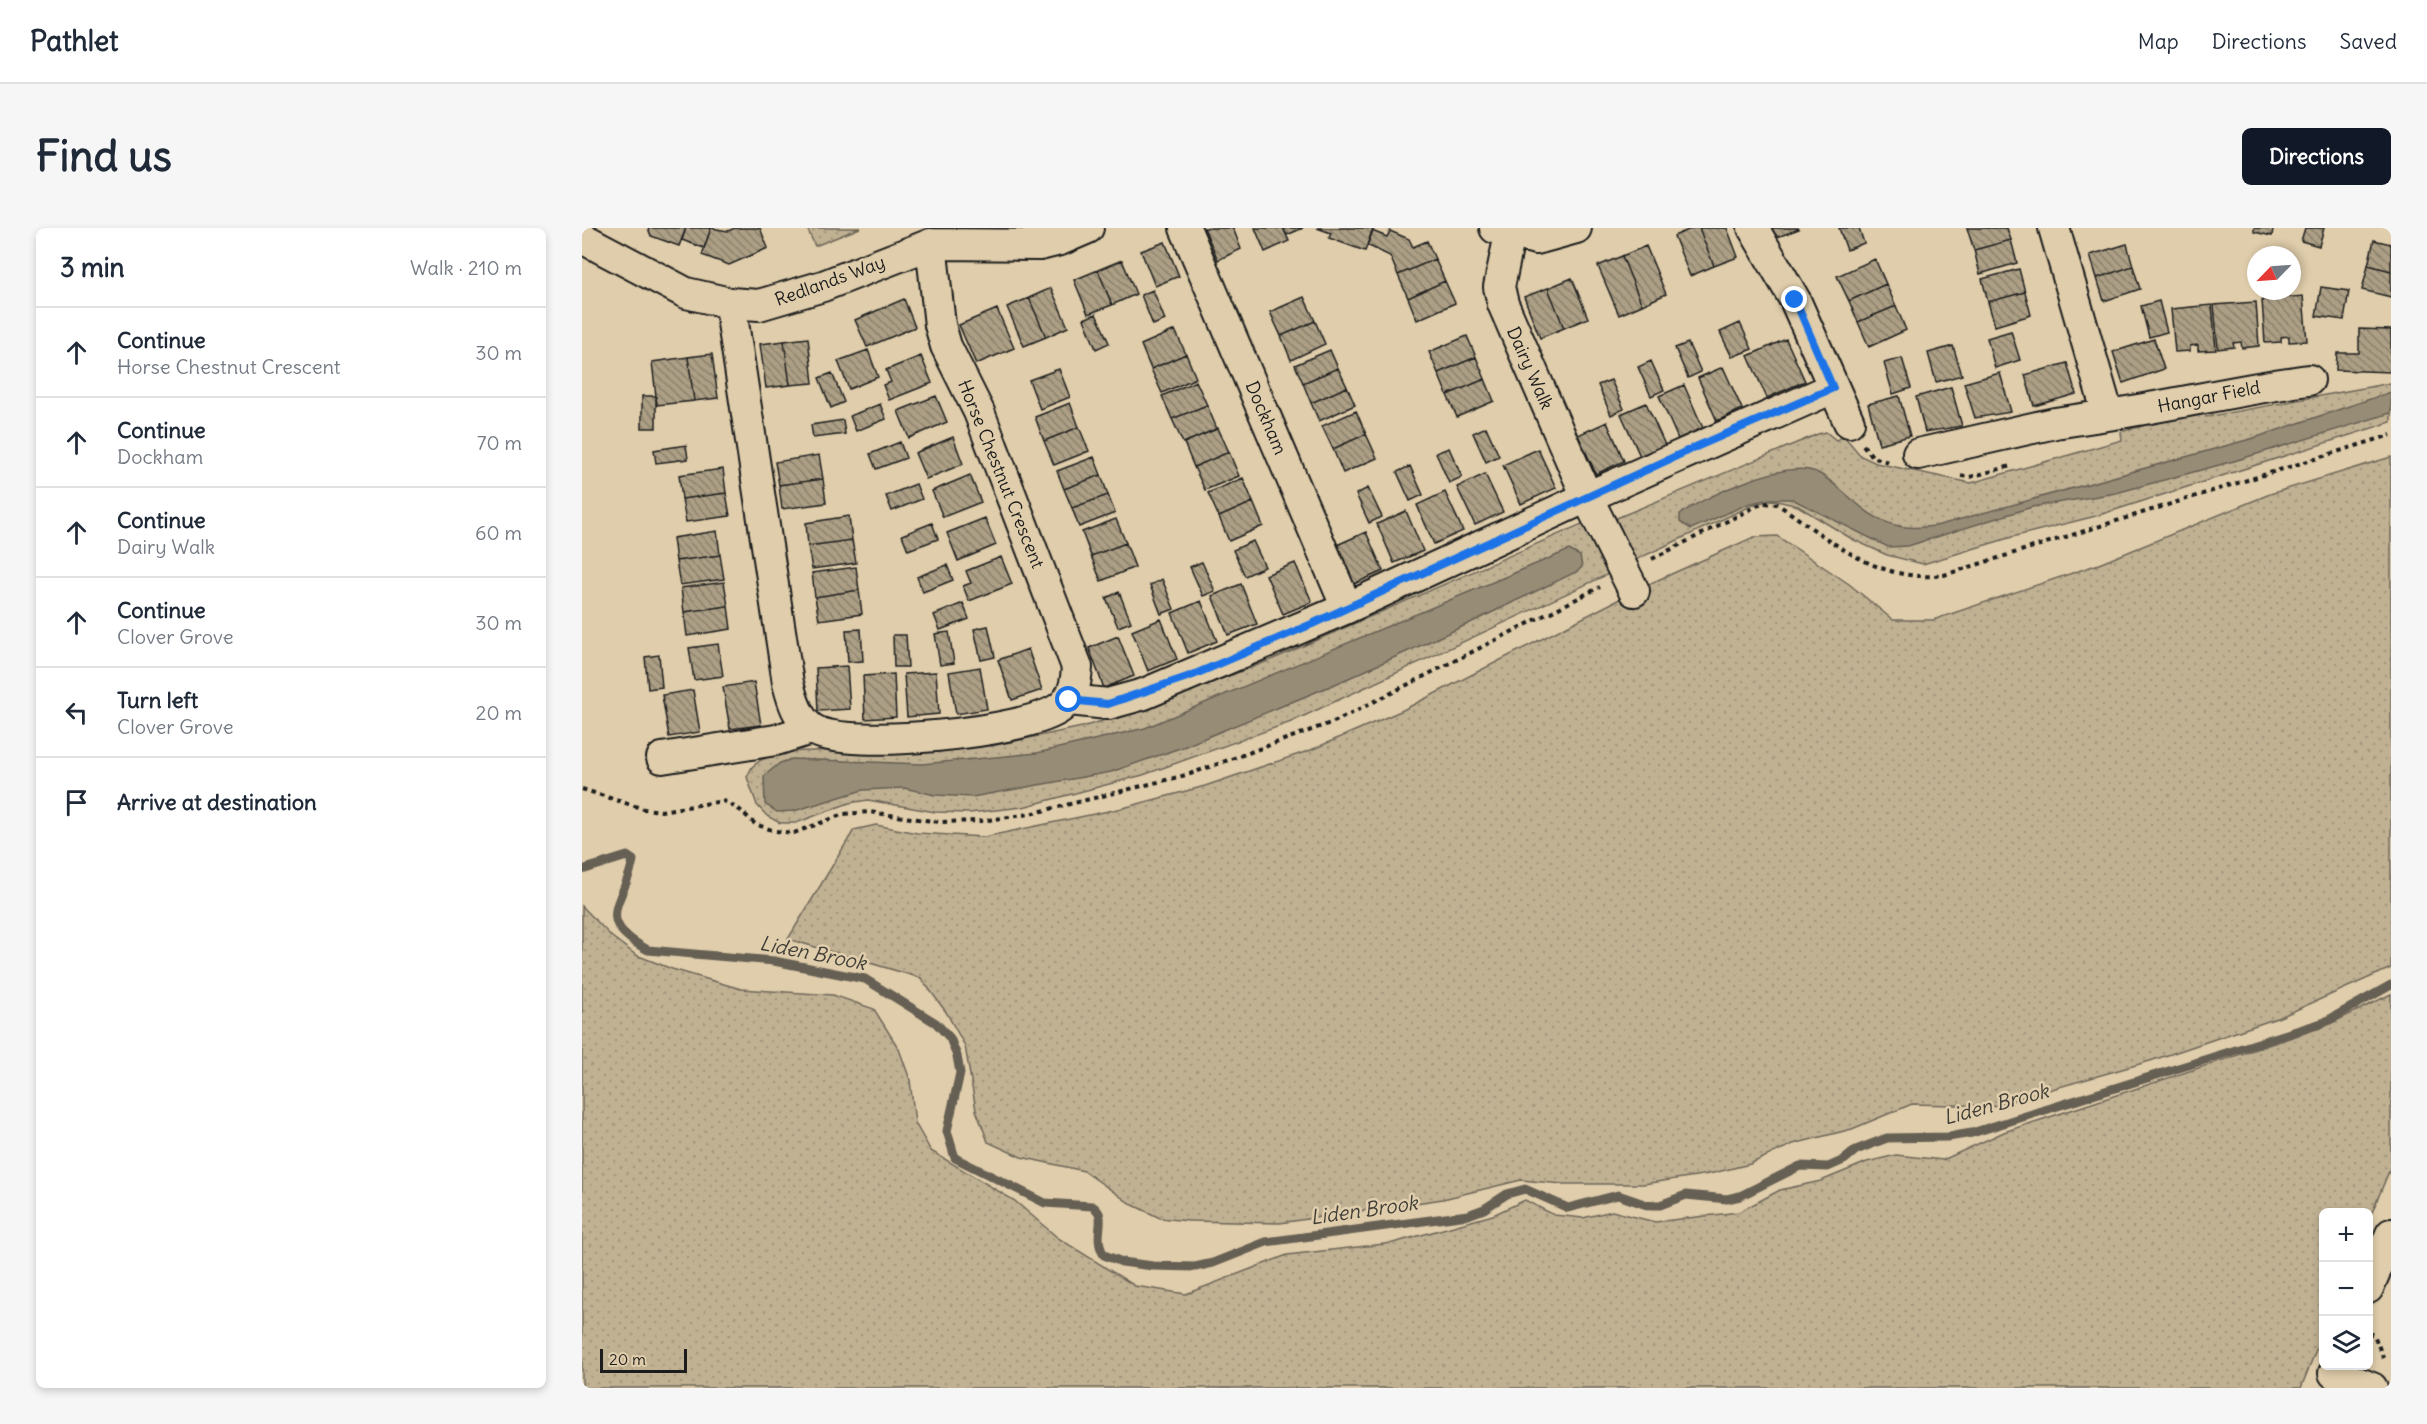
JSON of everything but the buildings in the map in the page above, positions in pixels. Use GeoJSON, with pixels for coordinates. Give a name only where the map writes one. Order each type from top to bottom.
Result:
{"type":"FeatureCollection","features":[{"type":"Feature","properties":{"kind":"street","name":"Redlands Way"},"geometry":{"type":"LineString","coordinates":[[582,238],[686,293],[730,303],[759,305],[778,302],[931,244],[1040,245],[1060,240],[1088,228]]}},
{"type":"Feature","properties":{"kind":"street","name":"Dockham"},"geometry":{"type":"LineString","coordinates":[[1185,228],[1347,608]]}},
{"type":"Feature","properties":{"kind":"street"},"geometry":{"type":"LineString","coordinates":[[1503,231],[1536,239],[1576,228]]}},
{"type":"Feature","properties":{"kind":"street"},"geometry":{"type":"LineString","coordinates":[[1753,228],[1795,300],[1849,422]]}},
{"type":"Feature","properties":{"kind":"street"},"geometry":{"type":"LineString","coordinates":[[2054,228],[2108,415]]}},
{"type":"Feature","properties":{"kind":"street","name":"Dairy Walk"},"geometry":{"type":"LineString","coordinates":[[1503,231],[1499,287],[1503,304],[1587,497],[1630,582]]}},
{"type":"Feature","properties":{"kind":"street","name":"Horse Chestnut Crescent"},"geometry":{"type":"LineString","coordinates":[[931,244],[940,325],[946,346],[979,412],[1077,667],[1076,685],[1069,700]]}},
{"type":"Feature","properties":{"kind":"street"},"geometry":{"type":"LineString","coordinates":[[730,303],[788,683],[800,716],[811,729],[838,739],[1001,729],[1050,715],[1069,700],[1108,704],[1193,675],[1312,624],[1698,446],[1782,412],[1833,388]]}},
{"type":"Feature","properties":{"kind":"street","name":"Hangar Field"},"geometry":{"type":"LineString","coordinates":[[1918,454],[2055,423],[2233,391],[2309,380]]}},
{"type":"Feature","properties":{"kind":"street"},"geometry":{"type":"LineString","coordinates":[[662,758],[776,740],[811,729]]}},
{"type":"Feature","properties":{"kind":"street"},"geometry":{"type":"LineString","coordinates":[[2373,1276],[2391,1234]]}},
{"type":"Feature","properties":{"kind":"street"},"geometry":{"type":"LineString","coordinates":[[2333,1376],[2372,1388]]}},
{"type":"Feature","properties":{"kind":"path"},"geometry":{"type":"LineString","coordinates":[[582,789],[644,809],[661,811],[723,801],[740,810],[755,824],[775,831],[794,833],[844,814],[869,812],[939,822],[981,821],[1030,814],[1190,774],[1336,721],[1630,582],[1763,503],[1777,504],[1876,568],[1915,577],[1944,575],[2391,435]]}},
{"type":"Feature","properties":{"kind":"shaded area"},"geometry":{"type":"Polygon","coordinates":[[[807,228],[860,228],[815,246],[807,228]]]}},
{"type":"Feature","properties":{"kind":"shaded area"},"geometry":{"type":"Polygon","coordinates":[[[2391,383],[2391,422],[2096,516],[2012,537],[1923,564],[1887,555],[1852,539],[1798,506],[1773,500],[1755,504],[1631,562],[1612,520],[1826,432],[1836,440],[1844,436],[1861,456],[1876,463],[1971,483],[2122,440],[2121,432],[2204,408],[2206,417],[2391,383]]]}},
{"type":"Feature","properties":{"kind":"shaded area"},"geometry":{"type":"Polygon","coordinates":[[[2391,392],[2391,413],[2234,461],[2116,493],[2032,507],[1908,546],[1888,547],[1792,499],[1769,499],[1748,504],[1691,529],[1680,522],[1680,514],[1692,506],[1749,480],[1790,470],[1807,470],[1820,474],[1867,511],[1887,523],[1918,528],[1936,526],[2254,438],[2391,392]]]}},
{"type":"Feature","properties":{"kind":"shaded area"},"geometry":{"type":"Polygon","coordinates":[[[2391,457],[2391,968],[2280,1017],[2150,1061],[1993,1106],[1912,1104],[1852,1129],[1793,1144],[1750,1164],[1709,1174],[1643,1184],[1563,1184],[1521,1180],[1443,1199],[1280,1223],[1189,1221],[1160,1218],[1131,1204],[1084,1171],[1021,1157],[988,1142],[976,1110],[965,1046],[946,1012],[921,978],[788,939],[854,830],[876,825],[917,833],[984,837],[1123,808],[1205,786],[1311,750],[1403,710],[1649,584],[1754,537],[1777,536],[1849,584],[1893,620],[1933,620],[2099,564],[2270,494],[2391,457]]]}},
{"type":"Feature","properties":{"kind":"shaded area"},"geometry":{"type":"Polygon","coordinates":[[[1589,521],[1613,572],[1291,722],[1143,775],[1023,807],[969,813],[935,812],[868,800],[849,803],[796,823],[780,823],[767,816],[757,805],[747,777],[752,767],[777,752],[991,746],[1082,727],[1142,709],[1271,660],[1589,521]]]}},
{"type":"Feature","properties":{"kind":"shaded area"},"geometry":{"type":"Polygon","coordinates":[[[1569,550],[1580,556],[1582,567],[1578,571],[1340,682],[1183,747],[1111,772],[972,797],[935,795],[904,788],[863,790],[794,811],[777,812],[765,804],[764,776],[780,763],[792,759],[922,764],[1037,753],[1145,728],[1569,550]]]}},
{"type":"Feature","properties":{"kind":"shaded area"},"geometry":{"type":"Polygon","coordinates":[[[582,906],[612,937],[636,955],[672,969],[741,989],[833,995],[874,1009],[899,1049],[910,1080],[915,1123],[931,1151],[1015,1201],[1058,1238],[1135,1286],[1186,1294],[1287,1255],[1393,1243],[1493,1215],[1525,1200],[1554,1215],[1583,1218],[1612,1211],[1655,1222],[1739,1212],[1780,1190],[1821,1181],[1867,1162],[1896,1155],[1943,1160],[2004,1132],[2326,1026],[2391,994],[2391,1166],[2373,1210],[2373,1208],[2319,1208],[2319,1342],[2301,1388],[582,1388],[582,906]]]}},
{"type":"Feature","properties":{"kind":"waterway","name":"Liden Brook"},"geometry":{"type":"LineString","coordinates":[[582,870],[627,856],[633,860],[616,909],[616,919],[620,929],[630,939],[648,950],[774,961],[865,979],[936,1023],[950,1038],[960,1073],[947,1131],[955,1158],[1045,1203],[1092,1206],[1100,1215],[1099,1240],[1104,1255],[1122,1262],[1153,1266],[1195,1267],[1213,1263],[1266,1242],[1468,1215],[1484,1209],[1507,1194],[1525,1189],[1568,1208],[1618,1195],[1647,1205],[1660,1205],[1686,1195],[1727,1199],[1740,1196],[1800,1166],[1828,1167],[1844,1160],[1856,1150],[1887,1138],[1948,1137],[1972,1133],[2325,1022],[2391,985]]}},
{"type":"Feature","properties":{"kind":"route"},"geometry":{"type":"LineString","coordinates":[[1069,700],[1094,705],[1108,704],[1144,694],[1193,675],[1312,624],[1698,446],[1782,412],[1833,388],[1795,300]]}}]}
